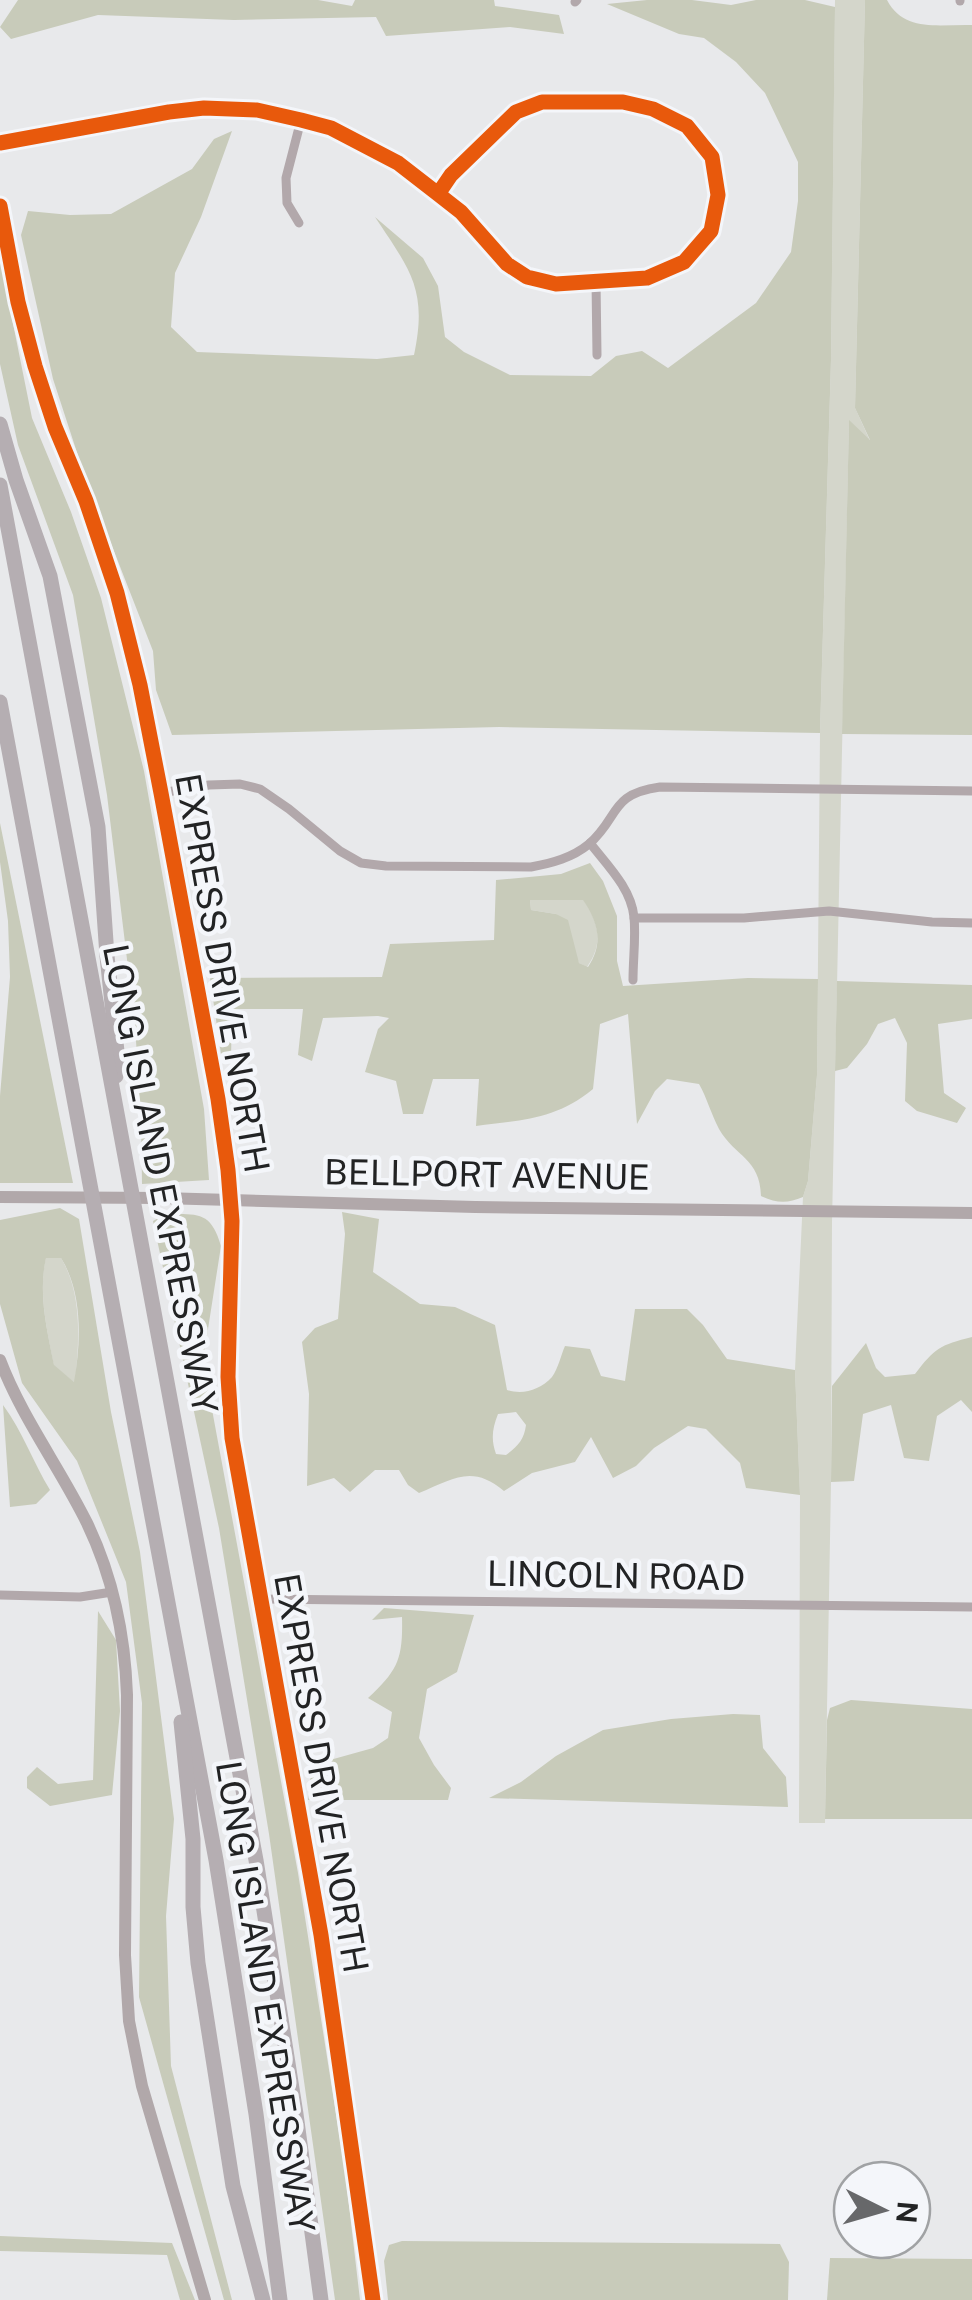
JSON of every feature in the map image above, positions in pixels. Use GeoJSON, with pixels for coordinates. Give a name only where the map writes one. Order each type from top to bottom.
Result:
{"type":"FeatureCollection","features":[{"type":"Feature","properties":{"kind":"highway"},"geometry":{"type":"LineString","coordinates":[[0,424],[53,586],[98,827],[118,1061],[114,1099]]}},
{"type":"Feature","properties":{"kind":"highway","name":"LONG ISLAND EXPRESSWAY"},"geometry":{"type":"LineString","coordinates":[[0,485],[256,1860],[294,2098],[320,2300]]}},
{"type":"Feature","properties":{"kind":"highway","name":"LONG ISLAND EXPRESSWAY"},"geometry":{"type":"LineString","coordinates":[[0,702],[237,1987],[280,2300]]}},
{"type":"Feature","properties":{"kind":"highway"},"geometry":{"type":"LineString","coordinates":[[178,1656],[193,1838],[195,1940],[233,2186],[263,2300]]}},
{"type":"Feature","properties":{"kind":"main road","name":"EXPRESS DRIVE NORTH"},"geometry":{"type":"LineString","coordinates":[[0,206],[34,366],[102,548],[130,638],[218,1100],[230,1199],[229,1416],[323,1950],[373,2300]]}},
{"type":"Feature","properties":{"kind":"main road","name":"BELLPORT AVENUE"},"geometry":{"type":"LineString","coordinates":[[0,1197],[972,1213]]}},
{"type":"Feature","properties":{"kind":"main road"},"geometry":{"type":"LineString","coordinates":[[0,1360],[24,1414],[86,1521],[112,1592],[124,1643],[128,1695],[125,1955],[129,2021],[142,2086],[204,2300]]}},
{"type":"Feature","properties":{"kind":"street"},"geometry":{"type":"LineString","coordinates":[[0,143],[204,108],[257,110],[301,120],[331,128],[398,162],[438,194],[461,212],[507,264],[527,277],[556,284],[647,278],[684,262],[710,231],[718,195],[712,158],[687,126],[653,109],[623,102],[542,102],[516,112],[451,175],[438,194]]}},
{"type":"Feature","properties":{"kind":"street"},"geometry":{"type":"LineString","coordinates":[[299,224],[287,203],[286,178],[301,120]]}},
{"type":"Feature","properties":{"kind":"street"},"geometry":{"type":"LineString","coordinates":[[596,281],[597,355]]}},
{"type":"Feature","properties":{"kind":"street"},"geometry":{"type":"LineString","coordinates":[[161,793],[240,784],[260,790],[361,863],[531,868],[554,863],[590,844],[626,796],[640,789],[972,791]]}},
{"type":"Feature","properties":{"kind":"street"},"geometry":{"type":"LineString","coordinates":[[590,844],[619,880],[632,906],[633,980]]}},
{"type":"Feature","properties":{"kind":"street"},"geometry":{"type":"LineString","coordinates":[[634,918],[744,918],[829,911],[920,922],[972,923]]}},
{"type":"Feature","properties":{"kind":"street"},"geometry":{"type":"LineString","coordinates":[[0,1595],[80,1597],[112,1592]]}},
{"type":"Feature","properties":{"kind":"street","name":"LINCOLN ROAD"},"geometry":{"type":"LineString","coordinates":[[260,1599],[972,1607]]}},
{"type":"Feature","properties":{"kind":"shaded area"},"geometry":{"type":"Polygon","coordinates":[[[835,0],[865,0],[855,408],[871,443],[849,421],[832,1222],[825,1823],[799,1823],[800,1495],[795,1370],[803,1197],[808,1181],[817,1075],[835,0]]]}},
{"type":"Feature","properties":{"kind":"shaded area"},"geometry":{"type":"Polygon","coordinates":[[[583,899],[597,933],[596,950],[587,967],[579,963],[556,914],[531,910],[530,900],[583,899]]]}},
{"type":"Feature","properties":{"kind":"shaded area"},"geometry":{"type":"Polygon","coordinates":[[[46,1257],[61,1258],[73,1287],[78,1335],[75,1383],[54,1366],[43,1298],[46,1257]]]}},
{"type":"Feature","properties":{"kind":"green space"},"geometry":{"type":"Polygon","coordinates":[[[18,0],[318,0],[352,6],[355,0],[494,0],[495,6],[559,15],[564,34],[510,27],[386,36],[376,17],[234,20],[98,15],[11,39],[0,27],[18,0]]]}},
{"type":"Feature","properties":{"kind":"green space"},"geometry":{"type":"Polygon","coordinates":[[[647,0],[731,5],[756,0],[805,0],[835,7],[831,360],[820,733],[499,727],[172,735],[156,690],[153,651],[85,477],[53,379],[21,235],[28,211],[111,214],[192,169],[214,139],[232,131],[201,217],[175,273],[171,327],[197,352],[377,359],[414,355],[419,313],[413,281],[375,217],[423,258],[438,286],[445,337],[464,352],[510,375],[591,376],[616,356],[642,351],[668,368],[756,303],[791,252],[798,201],[798,162],[765,93],[736,62],[704,38],[679,34],[607,4],[647,0]]]}},
{"type":"Feature","properties":{"kind":"green space"},"geometry":{"type":"Polygon","coordinates":[[[865,0],[887,0],[894,11],[913,22],[972,25],[972,735],[842,734],[849,420],[870,440],[855,408],[865,0]]]}},
{"type":"Feature","properties":{"kind":"green space"},"geometry":{"type":"Polygon","coordinates":[[[0,259],[32,418],[101,598],[144,771],[204,1109],[209,1180],[142,1184],[135,1025],[107,795],[73,595],[18,445],[0,364],[0,259]]]}},
{"type":"Feature","properties":{"kind":"green space"},"geometry":{"type":"Polygon","coordinates":[[[0,823],[73,1183],[0,1183],[0,1096],[10,977],[0,823]]]}},
{"type":"Feature","properties":{"kind":"green space"},"geometry":{"type":"Polygon","coordinates":[[[590,863],[603,881],[617,916],[617,961],[623,986],[748,978],[818,979],[817,1075],[808,1181],[803,1197],[782,1202],[761,1196],[756,1173],[719,1129],[699,1084],[667,1079],[655,1091],[637,1124],[628,1014],[600,1024],[593,1089],[551,1113],[476,1126],[479,1079],[433,1079],[423,1114],[403,1114],[396,1081],[365,1072],[378,1029],[389,1018],[323,1018],[312,1061],[298,1055],[303,1009],[232,1009],[231,1058],[222,1061],[210,978],[382,977],[390,944],[494,940],[496,880],[561,874],[590,863]],[[530,900],[531,910],[568,920],[579,963],[588,967],[596,950],[597,933],[583,900],[530,900]]]}},
{"type":"Feature","properties":{"kind":"green space"},"geometry":{"type":"Polygon","coordinates":[[[837,981],[972,985],[972,1019],[938,1024],[944,1093],[966,1108],[957,1123],[917,1111],[905,1101],[907,1043],[895,1018],[878,1024],[847,1068],[835,1071],[837,981]]]}},
{"type":"Feature","properties":{"kind":"green space"},"geometry":{"type":"Polygon","coordinates":[[[60,1208],[79,1219],[111,1412],[140,1552],[174,1819],[166,1916],[171,2066],[232,2300],[224,2300],[139,1997],[142,1703],[126,1582],[77,1461],[22,1383],[0,1304],[0,1220],[60,1208]],[[46,1258],[44,1312],[54,1365],[74,1382],[77,1302],[61,1258],[46,1258]]]}},
{"type":"Feature","properties":{"kind":"green space"},"geometry":{"type":"Polygon","coordinates":[[[342,1212],[379,1219],[373,1272],[420,1304],[455,1307],[495,1325],[507,1390],[525,1392],[547,1381],[565,1346],[590,1349],[601,1376],[625,1381],[635,1309],[687,1309],[727,1359],[795,1370],[800,1495],[746,1488],[740,1463],[706,1429],[688,1426],[654,1448],[636,1466],[613,1478],[591,1437],[575,1462],[532,1473],[504,1491],[472,1476],[452,1479],[419,1493],[408,1485],[399,1470],[375,1470],[350,1492],[334,1478],[307,1486],[309,1394],[302,1342],[315,1328],[338,1319],[345,1234],[342,1212]],[[516,1412],[498,1414],[493,1434],[496,1454],[506,1455],[514,1449],[526,1425],[516,1412]]]}},
{"type":"Feature","properties":{"kind":"green space"},"geometry":{"type":"Polygon","coordinates":[[[166,1214],[208,1220],[221,1246],[203,1361],[298,1873],[345,2171],[360,2300],[335,2300],[269,1834],[219,1528],[153,1221],[166,1214]]]}},
{"type":"Feature","properties":{"kind":"green space"},"geometry":{"type":"Polygon","coordinates":[[[972,1337],[972,1412],[961,1400],[937,1416],[929,1461],[904,1458],[891,1405],[863,1414],[854,1481],[831,1482],[832,1386],[866,1343],[876,1368],[885,1377],[915,1374],[939,1349],[972,1337]]]}},
{"type":"Feature","properties":{"kind":"green space"},"geometry":{"type":"Polygon","coordinates":[[[3,1405],[50,1490],[36,1504],[10,1507],[3,1405]]]}},
{"type":"Feature","properties":{"kind":"green space"},"geometry":{"type":"Polygon","coordinates":[[[384,1608],[474,1615],[457,1672],[427,1689],[419,1738],[451,1788],[448,1800],[308,1800],[312,1765],[373,1748],[388,1738],[392,1712],[368,1698],[392,1671],[400,1654],[402,1617],[372,1620],[384,1608]]]}},
{"type":"Feature","properties":{"kind":"green space"},"geometry":{"type":"Polygon","coordinates":[[[98,1611],[116,1640],[120,1711],[112,1795],[50,1806],[27,1788],[27,1777],[37,1767],[58,1784],[93,1780],[98,1611]]]}},
{"type":"Feature","properties":{"kind":"green space"},"geometry":{"type":"Polygon","coordinates":[[[851,1700],[972,1709],[972,1819],[825,1819],[827,1720],[830,1708],[851,1700]]]}},
{"type":"Feature","properties":{"kind":"green space"},"geometry":{"type":"Polygon","coordinates":[[[733,1714],[760,1715],[763,1748],[786,1777],[788,1807],[489,1798],[603,1730],[733,1714]]]}},
{"type":"Feature","properties":{"kind":"green space"},"geometry":{"type":"Polygon","coordinates":[[[0,2236],[172,2243],[195,2300],[180,2300],[167,2255],[0,2251],[0,2236]]]}},
{"type":"Feature","properties":{"kind":"green space"},"geometry":{"type":"Polygon","coordinates":[[[402,2241],[780,2244],[789,2262],[788,2300],[388,2300],[384,2261],[389,2245],[402,2241]]]}},
{"type":"Feature","properties":{"kind":"green space"},"geometry":{"type":"Polygon","coordinates":[[[830,2258],[972,2259],[972,2300],[827,2300],[830,2258]]]}},
{"type":"Feature","properties":{"kind":"cycle path"},"geometry":{"type":"LineString","coordinates":[[0,143],[204,108],[257,110],[301,120],[331,128],[398,163],[461,212],[507,264],[527,277],[556,284],[647,278],[684,262],[711,231],[718,195],[712,157],[687,126],[653,109],[623,102],[542,102],[516,112],[451,175],[438,194]]}},
{"type":"Feature","properties":{"kind":"cycle path"},"geometry":{"type":"LineString","coordinates":[[0,206],[35,366],[117,593],[140,685],[218,1099],[232,1221],[228,1377],[232,1438],[321,1935],[373,2300]]}}]}
